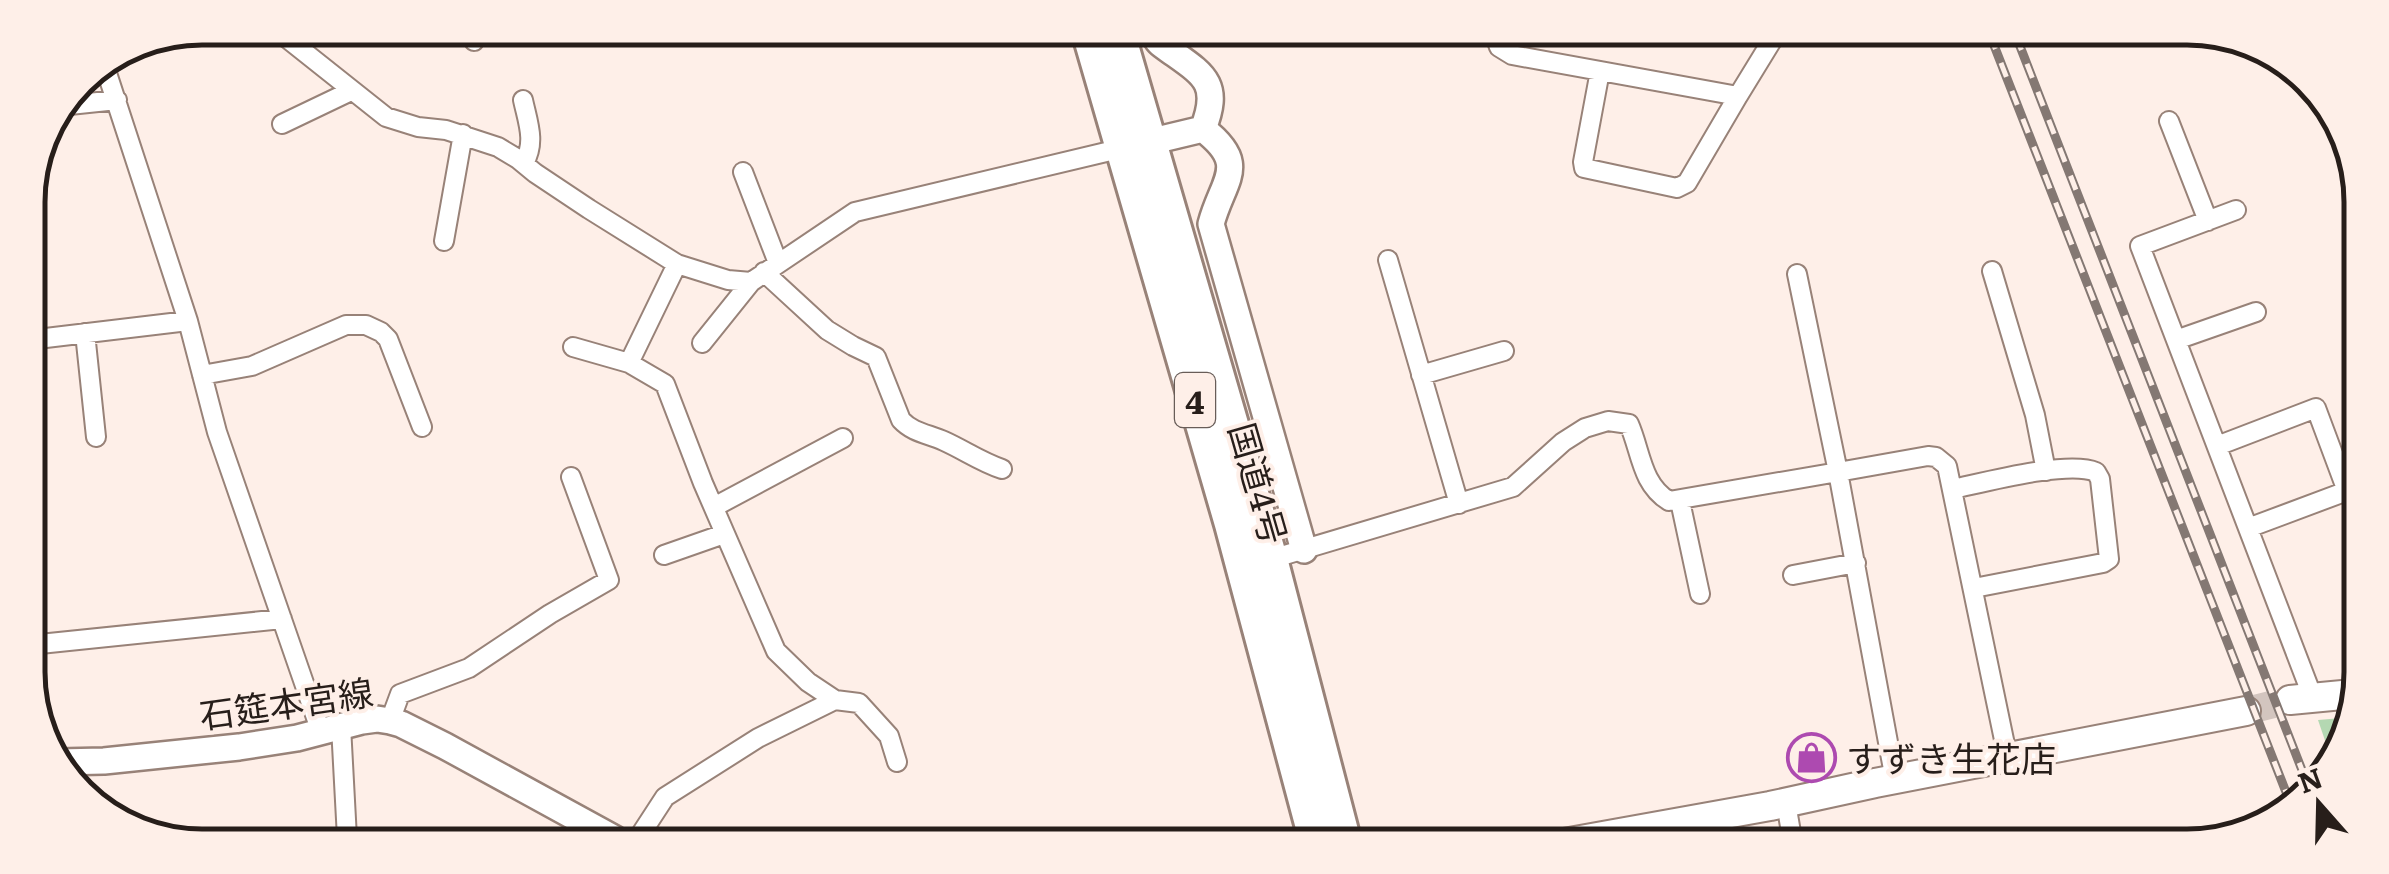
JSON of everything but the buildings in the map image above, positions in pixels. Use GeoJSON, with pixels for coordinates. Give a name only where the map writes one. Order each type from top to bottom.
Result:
{"type":"FeatureCollection","features":[{"type":"Feature","properties":{"kind":"highway","name":"国道4号"},"geometry":{"type":"LineString","coordinates":[[1094,45],[1136,145],[1271,559],[1310,766],[1315,829]]}},
{"type":"Feature","properties":{"kind":"highway","name":"国道4号"},"geometry":{"type":"LineString","coordinates":[[1120,45],[1136,145],[1231,524],[1310,766],[1338,829]]}},
{"type":"Feature","properties":{"kind":"main road"},"geometry":{"type":"LineString","coordinates":[[2302,699],[2342,695]]}},
{"type":"Feature","properties":{"kind":"main road"},"geometry":{"type":"LineString","coordinates":[[1645,829],[2246,710]]}},
{"type":"Feature","properties":{"kind":"street"},"geometry":{"type":"LineString","coordinates":[[295,45],[386,117],[463,134],[498,148],[677,264],[728,280],[764,272]]}},
{"type":"Feature","properties":{"kind":"street"},"geometry":{"type":"LineString","coordinates":[[1162,45],[1198,70],[1210,87],[1210,110],[1203,128]]}},
{"type":"Feature","properties":{"kind":"street"},"geometry":{"type":"LineString","coordinates":[[1498,45],[1512,55],[1738,96]]}},
{"type":"Feature","properties":{"kind":"street"},"geometry":{"type":"LineString","coordinates":[[1600,72],[1584,168],[1676,188],[1687,182],[1769,45]]}},
{"type":"Feature","properties":{"kind":"street"},"geometry":{"type":"LineString","coordinates":[[108,76],[188,321],[217,432],[282,619],[330,729],[346,829]]}},
{"type":"Feature","properties":{"kind":"street"},"geometry":{"type":"LineString","coordinates":[[282,124],[352,91]]}},
{"type":"Feature","properties":{"kind":"street"},"geometry":{"type":"LineString","coordinates":[[79,104],[117,100]]}},
{"type":"Feature","properties":{"kind":"street"},"geometry":{"type":"LineString","coordinates":[[523,100],[532,143],[524,164]]}},
{"type":"Feature","properties":{"kind":"street"},"geometry":{"type":"LineString","coordinates":[[2169,121],[2208,221]]}},
{"type":"Feature","properties":{"kind":"street"},"geometry":{"type":"LineString","coordinates":[[702,343],[764,272],[855,212],[1203,128]]}},
{"type":"Feature","properties":{"kind":"street"},"geometry":{"type":"LineString","coordinates":[[1203,128],[1226,149],[1230,162],[1230,177],[1211,224],[1304,550]]}},
{"type":"Feature","properties":{"kind":"street"},"geometry":{"type":"LineString","coordinates":[[444,241],[463,134]]}},
{"type":"Feature","properties":{"kind":"street"},"geometry":{"type":"LineString","coordinates":[[743,172],[764,272],[826,330],[876,357],[906,426],[1002,469]]}},
{"type":"Feature","properties":{"kind":"street"},"geometry":{"type":"LineString","coordinates":[[2236,210],[2140,246],[2248,528],[2302,699]]}},
{"type":"Feature","properties":{"kind":"street"},"geometry":{"type":"LineString","coordinates":[[1388,260],[1459,504]]}},
{"type":"Feature","properties":{"kind":"street"},"geometry":{"type":"LineString","coordinates":[[629,363],[677,264]]}},
{"type":"Feature","properties":{"kind":"street"},"geometry":{"type":"LineString","coordinates":[[1992,270],[2035,415],[2046,471]]}},
{"type":"Feature","properties":{"kind":"street"},"geometry":{"type":"LineString","coordinates":[[1797,274],[1856,562],[1895,780]]}},
{"type":"Feature","properties":{"kind":"street"},"geometry":{"type":"LineString","coordinates":[[2176,340],[2256,312]]}},
{"type":"Feature","properties":{"kind":"street"},"geometry":{"type":"LineString","coordinates":[[45,338],[188,321]]}},
{"type":"Feature","properties":{"kind":"street"},"geometry":{"type":"LineString","coordinates":[[202,375],[252,366],[346,325],[366,325],[388,339],[422,427]]}},
{"type":"Feature","properties":{"kind":"street"},"geometry":{"type":"LineString","coordinates":[[84,333],[96,437]]}},
{"type":"Feature","properties":{"kind":"street"},"geometry":{"type":"LineString","coordinates":[[573,346],[629,363],[666,384],[724,534],[776,651],[808,682],[835,700],[859,702],[888,736],[897,762]]}},
{"type":"Feature","properties":{"kind":"street"},"geometry":{"type":"LineString","coordinates":[[1421,375],[1504,350]]}},
{"type":"Feature","properties":{"kind":"street"},"geometry":{"type":"LineString","coordinates":[[2216,446],[2316,408],[2344,483]]}},
{"type":"Feature","properties":{"kind":"street"},"geometry":{"type":"LineString","coordinates":[[1271,559],[1513,487],[1564,442],[1585,428],[1608,421],[1629,424],[1646,475],[1656,492],[1669,501],[1936,457],[1947,466],[1954,489],[2008,759]]}},
{"type":"Feature","properties":{"kind":"street"},"geometry":{"type":"LineString","coordinates":[[714,507],[844,438]]}},
{"type":"Feature","properties":{"kind":"street"},"geometry":{"type":"LineString","coordinates":[[1954,489],[2082,468],[2096,472],[2100,479],[2109,558],[2092,566],[1974,588]]}},
{"type":"Feature","properties":{"kind":"street"},"geometry":{"type":"LineString","coordinates":[[390,721],[400,694],[469,668],[609,580],[571,477]]}},
{"type":"Feature","properties":{"kind":"street"},"geometry":{"type":"LineString","coordinates":[[2248,528],[2344,492]]}},
{"type":"Feature","properties":{"kind":"street"},"geometry":{"type":"LineString","coordinates":[[1680,500],[1700,594]]}},
{"type":"Feature","properties":{"kind":"street"},"geometry":{"type":"LineString","coordinates":[[664,556],[724,534]]}},
{"type":"Feature","properties":{"kind":"street"},"geometry":{"type":"LineString","coordinates":[[1792,576],[1856,562]]}},
{"type":"Feature","properties":{"kind":"street"},"geometry":{"type":"LineString","coordinates":[[45,643],[282,619]]}},
{"type":"Feature","properties":{"kind":"street"},"geometry":{"type":"LineString","coordinates":[[645,829],[665,797],[758,738],[835,700]]}},
{"type":"Feature","properties":{"kind":"street","name":"石筵本宮線"},"geometry":{"type":"LineString","coordinates":[[73,762],[239,747],[376,719],[401,724],[445,746],[595,829]]}},
{"type":"Feature","properties":{"kind":"street"},"geometry":{"type":"LineString","coordinates":[[1786,803],[1791,829]]}},
{"type":"Feature","properties":{"kind":"green space"},"geometry":{"type":"Polygon","coordinates":[[[2337,718],[2336,723],[2326,745],[2318,720],[2337,718]]]}},
{"type":"Feature","properties":{"kind":"tunnel"},"geometry":{"type":"LineString","coordinates":[[2246,711],[2290,700]]}},
{"type":"Feature","properties":{"kind":"railway"},"geometry":{"type":"LineString","coordinates":[[1994,45],[2271,754]]}},
{"type":"Feature","properties":{"kind":"railway"},"geometry":{"type":"LineString","coordinates":[[2020,45],[2296,754]]}},
{"type":"Feature","properties":{"kind":"place","name":"すずき生花店"},"geometry":{"type":"Point","coordinates":[1811,757]}}]}
